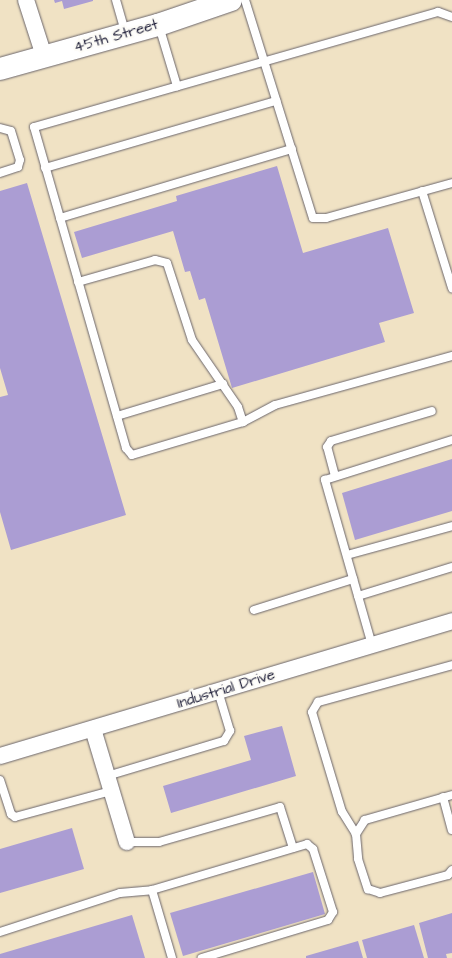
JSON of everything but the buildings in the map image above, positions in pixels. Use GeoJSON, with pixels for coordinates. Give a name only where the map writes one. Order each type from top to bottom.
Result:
{"type":"FeatureCollection","features":[{"type":"Feature","properties":{"kind":"main road","name":"45th Street"},"geometry":{"type":"LineString","coordinates":[[0,69],[158,25],[231,0]]}},
{"type":"Feature","properties":{"kind":"street"},"geometry":{"type":"LineString","coordinates":[[26,0],[44,56]]}},
{"type":"Feature","properties":{"kind":"street","name":"Industrial Drive"},"geometry":{"type":"LineString","coordinates":[[0,756],[452,621]]}},
{"type":"Feature","properties":{"kind":"street"},"geometry":{"type":"LineString","coordinates":[[93,729],[127,842]]}},
{"type":"Feature","properties":{"kind":"lane"},"geometry":{"type":"LineString","coordinates":[[116,0],[126,34]]}},
{"type":"Feature","properties":{"kind":"lane"},"geometry":{"type":"LineString","coordinates":[[245,0],[313,218],[326,218],[452,183]]}},
{"type":"Feature","properties":{"kind":"lane"},"geometry":{"type":"LineString","coordinates":[[452,17],[438,12],[34,127],[126,448],[132,455],[243,422],[275,405],[452,356]]}},
{"type":"Feature","properties":{"kind":"lane"},"geometry":{"type":"LineString","coordinates":[[158,25],[177,86]]}},
{"type":"Feature","properties":{"kind":"lane"},"geometry":{"type":"LineString","coordinates":[[45,168],[276,100]]}},
{"type":"Feature","properties":{"kind":"lane"},"geometry":{"type":"LineString","coordinates":[[0,128],[11,131],[20,160],[18,167],[0,173]]}},
{"type":"Feature","properties":{"kind":"lane"},"geometry":{"type":"LineString","coordinates":[[60,218],[292,149]]}},
{"type":"Feature","properties":{"kind":"lane"},"geometry":{"type":"LineString","coordinates":[[422,191],[452,288]]}},
{"type":"Feature","properties":{"kind":"lane"},"geometry":{"type":"LineString","coordinates":[[78,282],[162,259],[167,263],[192,340],[238,407],[243,422]]}},
{"type":"Feature","properties":{"kind":"lane"},"geometry":{"type":"LineString","coordinates":[[117,416],[222,384]]}},
{"type":"Feature","properties":{"kind":"lane"},"geometry":{"type":"LineString","coordinates":[[336,476],[327,447],[331,441],[432,412]]}},
{"type":"Feature","properties":{"kind":"lane"},"geometry":{"type":"LineString","coordinates":[[372,645],[325,480],[452,440]]}},
{"type":"Feature","properties":{"kind":"lane"},"geometry":{"type":"LineString","coordinates":[[346,555],[452,526]]}},
{"type":"Feature","properties":{"kind":"lane"},"geometry":{"type":"LineString","coordinates":[[358,596],[452,567]]}},
{"type":"Feature","properties":{"kind":"lane"},"geometry":{"type":"LineString","coordinates":[[254,610],[353,579]]}},
{"type":"Feature","properties":{"kind":"lane"},"geometry":{"type":"LineString","coordinates":[[452,665],[318,702],[312,712],[342,812],[356,834],[358,859],[368,889],[388,891],[448,875],[452,870]]}},
{"type":"Feature","properties":{"kind":"lane"},"geometry":{"type":"LineString","coordinates":[[0,780],[11,814],[16,817],[224,741],[230,731],[218,691]]}},
{"type":"Feature","properties":{"kind":"lane"},"geometry":{"type":"LineString","coordinates":[[356,834],[365,820],[452,795]]}},
{"type":"Feature","properties":{"kind":"lane"},"geometry":{"type":"LineString","coordinates":[[443,797],[452,830]]}},
{"type":"Feature","properties":{"kind":"lane"},"geometry":{"type":"LineString","coordinates":[[127,842],[159,842],[280,807],[293,848]]}},
{"type":"Feature","properties":{"kind":"lane"},"geometry":{"type":"LineString","coordinates":[[0,932],[120,893],[152,890],[308,844],[313,849],[333,912],[328,920],[202,958]]}},
{"type":"Feature","properties":{"kind":"lane"},"geometry":{"type":"LineString","coordinates":[[152,890],[172,958]]}}]}
